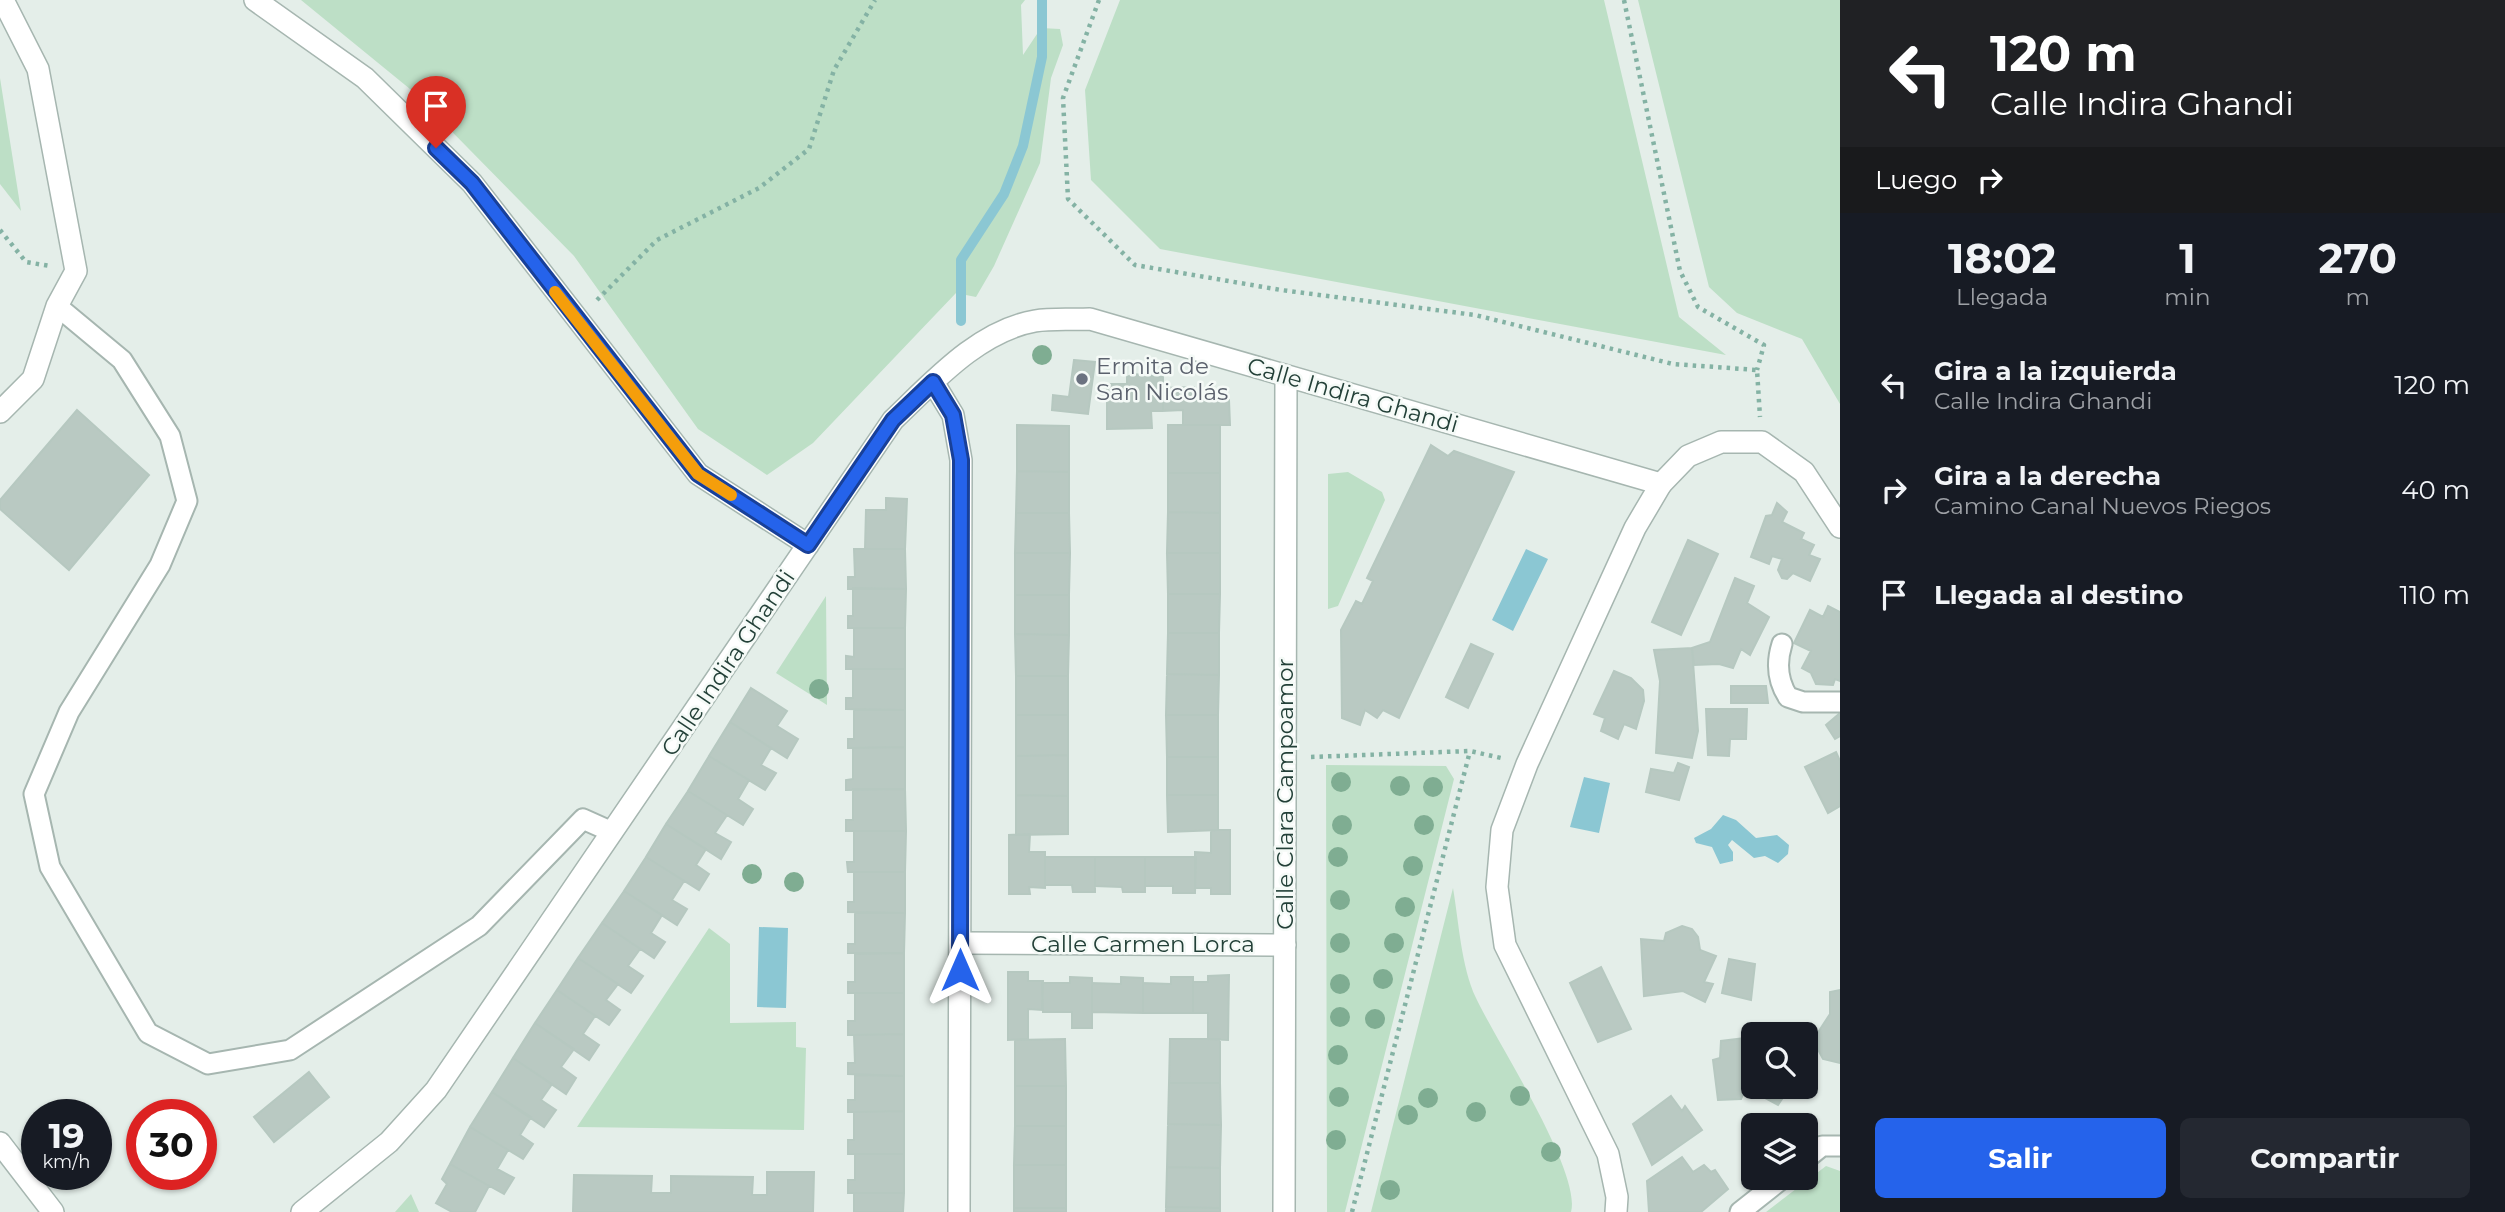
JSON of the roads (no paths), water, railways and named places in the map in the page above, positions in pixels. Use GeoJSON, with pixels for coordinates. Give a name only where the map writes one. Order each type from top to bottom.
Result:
{"type":"FeatureCollection","features":[{"type":"Feature","properties":{"kind":"street"},"geometry":{"type":"LineString","coordinates":[[0,412],[33,379],[57,306],[76,271],[38,69],[3,0]]}},
{"type":"Feature","properties":{"kind":"street"},"geometry":{"type":"LineString","coordinates":[[255,0],[365,78],[472,183],[698,474],[808,545]]}},
{"type":"Feature","properties":{"kind":"street","name":"Calle Indira Ghandi"},"geometry":{"type":"LineString","coordinates":[[302,1212],[389,1142],[436,1090],[893,420],[933,382],[993,334],[1035,321],[1090,319],[1661,484]]}},
{"type":"Feature","properties":{"kind":"street","name":"Calle Clara Campoamor"},"geometry":{"type":"LineString","coordinates":[[1284,1212],[1286,377]]}},
{"type":"Feature","properties":{"kind":"street"},"geometry":{"type":"LineString","coordinates":[[933,382],[953,415],[961,460],[959,1212]]}},
{"type":"Feature","properties":{"kind":"street"},"geometry":{"type":"LineString","coordinates":[[1616,1212],[1617,1197],[1608,1154],[1505,945],[1497,887],[1502,830],[1527,764],[1635,528],[1661,484],[1688,456],[1721,442],[1762,442],[1804,472],[1840,527]]}},
{"type":"Feature","properties":{"kind":"street","name":"Calle Carmen Lorca"},"geometry":{"type":"LineString","coordinates":[[960,943],[1285,945]]}},
{"type":"Feature","properties":{"kind":"street"},"geometry":{"type":"LineString","coordinates":[[0,1143],[53,1212]]}},
{"type":"Feature","properties":{"kind":"lane"},"geometry":{"type":"LineString","coordinates":[[57,306],[122,360],[170,436],[187,501],[160,565],[69,712],[34,794],[50,867],[148,1033],[208,1064],[290,1050],[479,926],[583,819],[612,832]]}},
{"type":"Feature","properties":{"kind":"lane"},"geometry":{"type":"LineString","coordinates":[[1782,644],[1777,657],[1780,684],[1788,697],[1803,702],[1840,702]]}},
{"type":"Feature","properties":{"kind":"lane"},"geometry":{"type":"LineString","coordinates":[[1818,1149],[1822,1146],[1840,1146]]}},
{"type":"Feature","properties":{"kind":"lane"},"geometry":{"type":"LineString","coordinates":[[1740,1212],[1768,1190]]}},
{"type":"Feature","properties":{"kind":"water"},"geometry":{"type":"Polygon","coordinates":[[[1526,549],[1548,559],[1513,631],[1492,620],[1526,549]]]}},
{"type":"Feature","properties":{"kind":"water"},"geometry":{"type":"Polygon","coordinates":[[[1584,777],[1610,783],[1599,833],[1570,827],[1584,777]]]}},
{"type":"Feature","properties":{"kind":"water"},"geometry":{"type":"Polygon","coordinates":[[[1723,815],[1736,820],[1756,838],[1777,835],[1789,845],[1788,854],[1778,863],[1765,856],[1754,858],[1732,840],[1728,845],[1733,852],[1733,861],[1720,864],[1712,847],[1696,843],[1694,838],[1711,829],[1723,815]]]}},
{"type":"Feature","properties":{"kind":"water"},"geometry":{"type":"Polygon","coordinates":[[[759,927],[788,928],[786,1008],[757,1007],[759,927]]]}},
{"type":"Feature","properties":{"kind":"waterway"},"geometry":{"type":"LineString","coordinates":[[961,321],[961,260],[1004,194],[1023,146],[1042,57],[1042,0]]}},
{"type":"Feature","properties":{"kind":"place","name":"Ermita de San Nicolás"},"geometry":{"type":"Point","coordinates":[1082,379]}}]}
